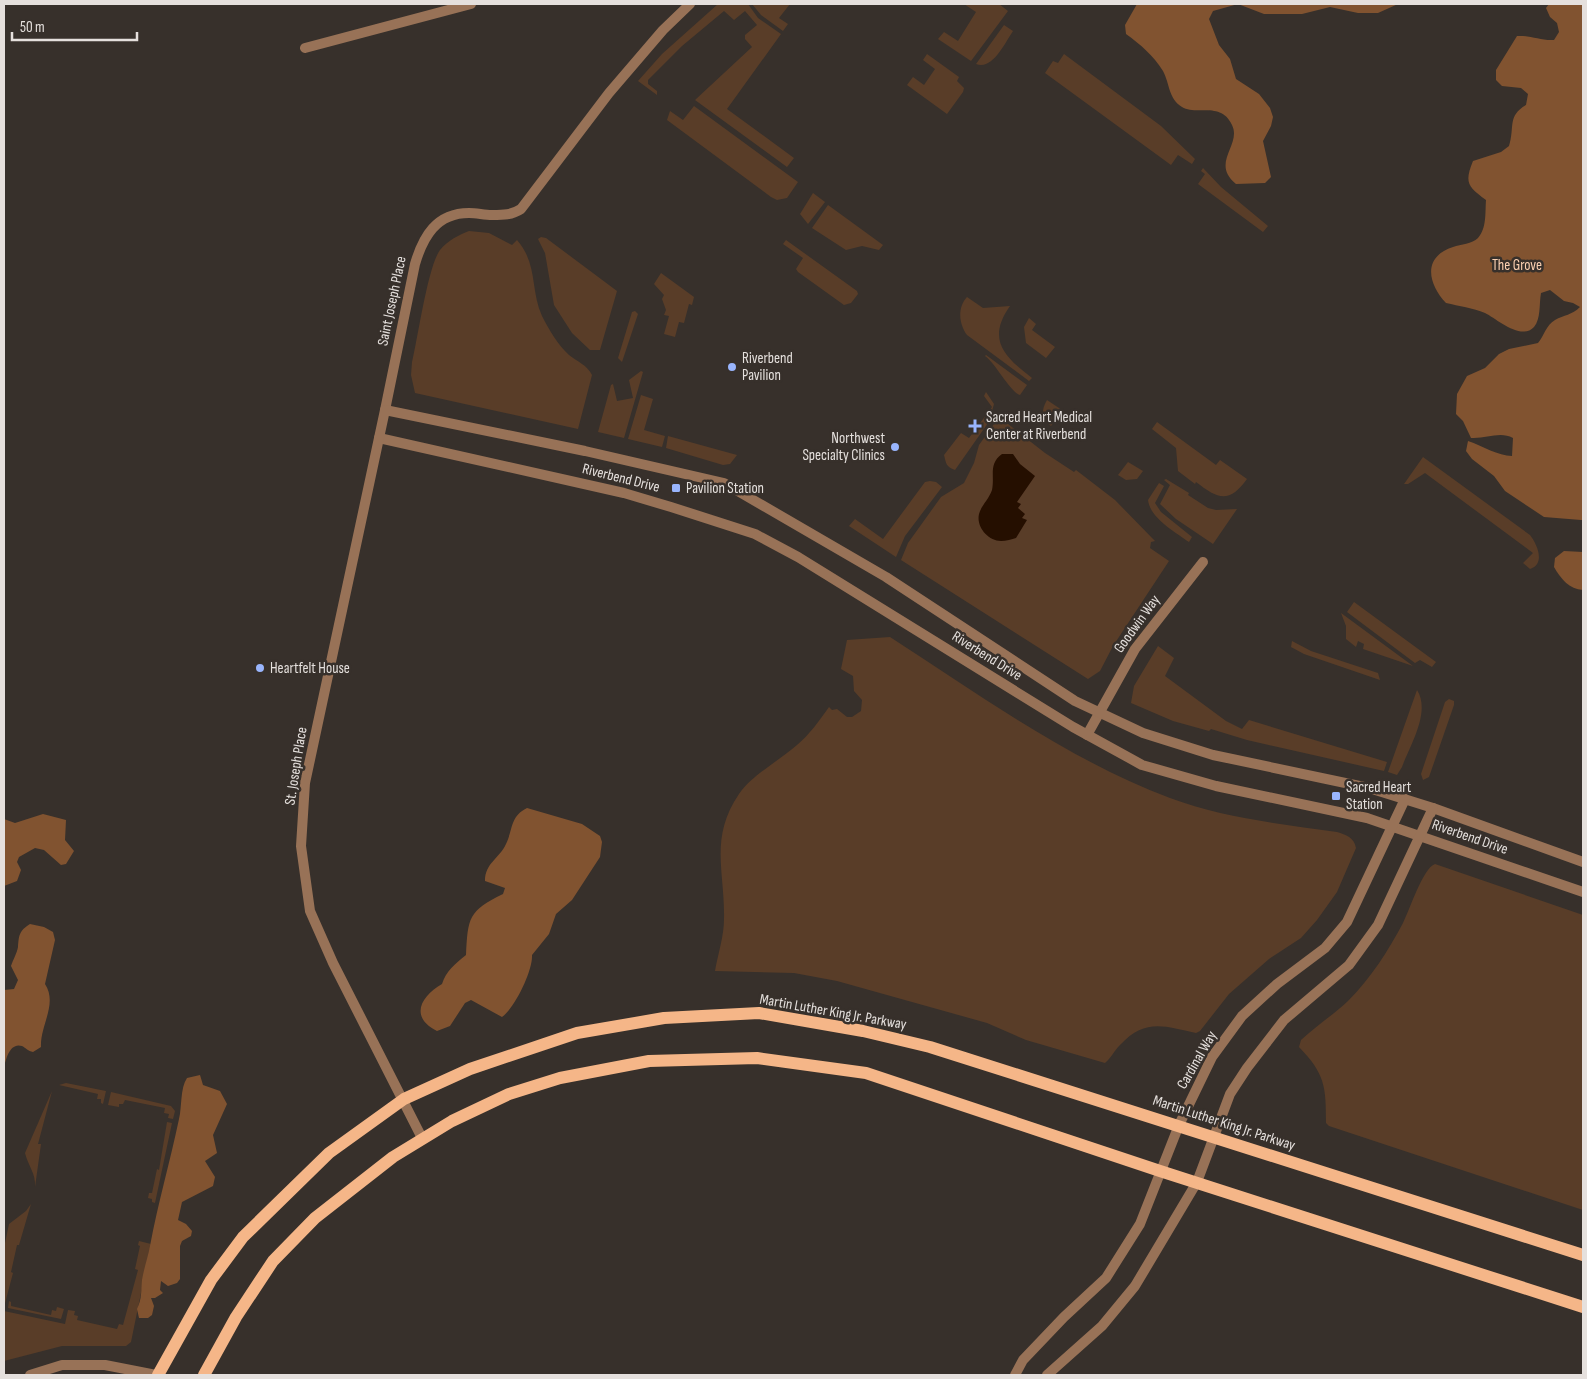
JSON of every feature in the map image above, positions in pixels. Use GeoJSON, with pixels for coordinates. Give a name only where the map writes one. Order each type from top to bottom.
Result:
{"type":"FeatureCollection","features":[{"type":"Feature","properties":{"kind":"main road","name":"Martin Luther King Jr. Parkway"},"geometry":{"type":"LineString","coordinates":[[157,1375],[211,1280],[243,1237],[329,1153],[404,1099],[470,1069],[577,1033],[664,1018],[759,1013],[863,1031],[930,1047],[1583,1255]]}},
{"type":"Feature","properties":{"kind":"main road"},"geometry":{"type":"LineString","coordinates":[[204,1375],[236,1317],[273,1261],[314,1218],[393,1157],[452,1121],[509,1094],[560,1078],[649,1061],[757,1058],[866,1072],[1160,1171],[1583,1307]]}},
{"type":"Feature","properties":{"kind":"street"},"geometry":{"type":"LineString","coordinates":[[305,48],[471,4]]}},
{"type":"Feature","properties":{"kind":"street","name":"Saint Joseph Place"},"geometry":{"type":"LineString","coordinates":[[385,410],[415,264],[422,243],[434,226],[449,217],[467,213],[508,215],[521,208],[609,93],[663,30],[690,4]]}},
{"type":"Feature","properties":{"kind":"street","name":"St. Joseph Place"},"geometry":{"type":"LineString","coordinates":[[385,410],[305,783],[301,846],[310,911],[333,963],[404,1099],[422,1138]]}},
{"type":"Feature","properties":{"kind":"street","name":"Riverbend Drive"},"geometry":{"type":"LineString","coordinates":[[385,410],[594,453],[724,483],[886,577],[1075,701],[1143,733],[1213,755],[1370,788],[1433,808],[1583,862]]}},
{"type":"Feature","properties":{"kind":"street","name":"Riverbend Drive"},"geometry":{"type":"LineString","coordinates":[[379,438],[624,493],[710,518],[755,534],[806,562],[1087,735],[1142,766],[1216,786],[1367,818],[1583,892]]}},
{"type":"Feature","properties":{"kind":"street","name":"Goodwin Way"},"geometry":{"type":"LineString","coordinates":[[1087,735],[1134,649],[1203,562]]}},
{"type":"Feature","properties":{"kind":"street","name":"Cardinal Way"},"geometry":{"type":"LineString","coordinates":[[1015,1375],[1030,1353],[1064,1317],[1106,1278],[1140,1224],[1179,1125],[1212,1057],[1242,1016],[1277,984],[1325,948],[1347,922],[1405,799]]}},
{"type":"Feature","properties":{"kind":"street"},"geometry":{"type":"LineString","coordinates":[[1047,1375],[1102,1326],[1136,1286],[1197,1182],[1212,1137],[1230,1094],[1247,1068],[1284,1020],[1349,965],[1378,926],[1433,808]]}},
{"type":"Feature","properties":{"kind":"street"},"geometry":{"type":"LineString","coordinates":[[30,1375],[62,1365],[105,1365],[157,1375]]}},
{"type":"Feature","properties":{"kind":"shaded area"},"geometry":{"type":"Polygon","coordinates":[[[718,4],[748,4],[758,18],[781,34],[727,109],[794,158],[787,167],[695,100],[752,47],[745,39],[745,35],[757,25],[745,11],[734,20],[724,11],[682,46],[648,80],[648,84],[657,91],[657,95],[638,81],[662,54],[718,4]]]}},
{"type":"Feature","properties":{"kind":"shaded area"},"geometry":{"type":"Polygon","coordinates":[[[752,4],[790,4],[779,18],[788,24],[783,31],[761,15],[752,4]]]}},
{"type":"Feature","properties":{"kind":"shaded area"},"geometry":{"type":"Polygon","coordinates":[[[964,4],[999,4],[1008,11],[971,61],[938,39],[944,32],[958,41],[976,12],[964,4]]]}},
{"type":"Feature","properties":{"kind":"shaded area"},"geometry":{"type":"Polygon","coordinates":[[[1004,25],[1013,31],[998,55],[987,63],[982,65],[976,64],[1004,25]]]}},
{"type":"Feature","properties":{"kind":"shaded area"},"geometry":{"type":"Polygon","coordinates":[[[927,54],[959,77],[957,81],[964,88],[947,114],[907,85],[913,77],[924,85],[935,69],[923,60],[927,54]]]}},
{"type":"Feature","properties":{"kind":"shaded area"},"geometry":{"type":"Polygon","coordinates":[[[1064,54],[1161,126],[1195,159],[1192,164],[1178,155],[1171,165],[1045,73],[1053,61],[1058,63],[1064,54]]]}},
{"type":"Feature","properties":{"kind":"shaded area"},"geometry":{"type":"Polygon","coordinates":[[[694,106],[798,182],[787,198],[777,200],[771,197],[667,120],[670,111],[683,120],[694,106]]]}},
{"type":"Feature","properties":{"kind":"shaded area"},"geometry":{"type":"Polygon","coordinates":[[[1203,168],[1221,187],[1268,226],[1263,232],[1198,184],[1205,174],[1201,171],[1203,168]]]}},
{"type":"Feature","properties":{"kind":"shaded area"},"geometry":{"type":"Polygon","coordinates":[[[813,193],[825,202],[808,224],[800,214],[813,193]]]}},
{"type":"Feature","properties":{"kind":"shaded area"},"geometry":{"type":"Polygon","coordinates":[[[828,205],[883,245],[879,250],[862,246],[846,250],[812,228],[828,205]]]}},
{"type":"Feature","properties":{"kind":"shaded area"},"geometry":{"type":"Polygon","coordinates":[[[469,231],[489,233],[512,245],[517,240],[524,249],[531,267],[538,306],[542,316],[554,337],[565,351],[585,366],[592,375],[578,429],[415,393],[411,375],[412,362],[431,271],[443,246],[469,231]]]}},
{"type":"Feature","properties":{"kind":"shaded area"},"geometry":{"type":"Polygon","coordinates":[[[541,237],[546,238],[617,291],[600,350],[590,350],[572,333],[554,305],[545,253],[538,239],[541,237]]]}},
{"type":"Feature","properties":{"kind":"shaded area"},"geometry":{"type":"Polygon","coordinates":[[[786,240],[857,291],[858,294],[851,303],[844,305],[798,272],[796,269],[803,258],[783,244],[786,240]]]}},
{"type":"Feature","properties":{"kind":"shaded area"},"geometry":{"type":"Polygon","coordinates":[[[661,273],[694,297],[692,305],[689,304],[684,323],[679,322],[675,337],[664,334],[669,316],[664,315],[666,310],[662,299],[664,295],[654,284],[661,273]]]}},
{"type":"Feature","properties":{"kind":"shaded area"},"geometry":{"type":"Polygon","coordinates":[[[967,297],[983,308],[1010,306],[1003,318],[999,338],[1007,355],[1032,378],[1029,381],[967,335],[962,326],[960,311],[967,297]]]}},
{"type":"Feature","properties":{"kind":"shaded area"},"geometry":{"type":"Polygon","coordinates":[[[635,311],[638,314],[622,362],[618,358],[632,312],[635,311]]]}},
{"type":"Feature","properties":{"kind":"shaded area"},"geometry":{"type":"Polygon","coordinates":[[[1029,318],[1036,324],[1032,330],[1055,347],[1046,358],[1026,343],[1024,327],[1029,318]]]}},
{"type":"Feature","properties":{"kind":"shaded area"},"geometry":{"type":"Polygon","coordinates":[[[986,355],[1027,385],[1020,395],[1012,389],[986,355]]]}},
{"type":"Feature","properties":{"kind":"shaded area"},"geometry":{"type":"Polygon","coordinates":[[[641,371],[643,372],[624,438],[598,432],[611,385],[613,384],[617,401],[633,398],[629,380],[641,371]]]}},
{"type":"Feature","properties":{"kind":"shaded area"},"geometry":{"type":"Polygon","coordinates":[[[986,392],[994,404],[992,411],[995,413],[955,470],[952,469],[947,464],[944,455],[961,433],[969,438],[992,407],[984,396],[986,392]]]}},
{"type":"Feature","properties":{"kind":"shaded area"},"geometry":{"type":"Polygon","coordinates":[[[641,395],[653,399],[644,430],[665,436],[662,447],[628,439],[641,395]]]}},
{"type":"Feature","properties":{"kind":"shaded area"},"geometry":{"type":"Polygon","coordinates":[[[1047,400],[1062,410],[1051,426],[1045,420],[1043,414],[1047,400]]]}},
{"type":"Feature","properties":{"kind":"shaded area"},"geometry":{"type":"Polygon","coordinates":[[[999,417],[1045,453],[1074,472],[1076,470],[1115,500],[1155,541],[1151,542],[1150,548],[1169,561],[1113,646],[1100,671],[1088,679],[901,560],[908,543],[941,497],[964,483],[974,463],[979,445],[999,417]]]}},
{"type":"Feature","properties":{"kind":"shaded area"},"geometry":{"type":"Polygon","coordinates":[[[1157,422],[1216,465],[1220,460],[1247,479],[1235,492],[1223,496],[1211,492],[1196,482],[1195,484],[1178,471],[1176,448],[1152,429],[1157,422]]]}},
{"type":"Feature","properties":{"kind":"shaded area"},"geometry":{"type":"Polygon","coordinates":[[[668,436],[737,455],[730,464],[723,465],[666,448],[668,436]]]}},
{"type":"Feature","properties":{"kind":"shaded area"},"geometry":{"type":"Polygon","coordinates":[[[1002,454],[1013,454],[1020,464],[1035,476],[1017,502],[1021,504],[1018,508],[1025,514],[1022,518],[1027,520],[1016,538],[1001,541],[992,539],[984,532],[979,524],[979,514],[992,490],[993,466],[1002,454]]]}},
{"type":"Feature","properties":{"kind":"shaded area"},"geometry":{"type":"Polygon","coordinates":[[[1423,457],[1530,535],[1539,554],[1538,563],[1530,569],[1523,563],[1533,553],[1425,473],[1408,484],[1404,484],[1423,457]]]}},
{"type":"Feature","properties":{"kind":"shaded area"},"geometry":{"type":"Polygon","coordinates":[[[1128,462],[1143,471],[1137,479],[1126,480],[1118,475],[1128,462]]]}},
{"type":"Feature","properties":{"kind":"shaded area"},"geometry":{"type":"Polygon","coordinates":[[[1166,479],[1189,493],[1188,495],[1208,508],[1216,510],[1237,509],[1213,544],[1176,519],[1160,504],[1170,485],[1164,480],[1166,479]]]}},
{"type":"Feature","properties":{"kind":"shaded area"},"geometry":{"type":"Polygon","coordinates":[[[925,482],[936,482],[942,487],[905,536],[896,557],[849,526],[855,519],[883,539],[925,482]]]}},
{"type":"Feature","properties":{"kind":"shaded area"},"geometry":{"type":"Polygon","coordinates":[[[1159,483],[1164,486],[1155,503],[1161,512],[1192,537],[1189,542],[1164,524],[1153,513],[1148,500],[1159,483]]]}},
{"type":"Feature","properties":{"kind":"shaded area"},"geometry":{"type":"Polygon","coordinates":[[[1354,602],[1436,662],[1432,667],[1420,660],[1415,663],[1347,612],[1354,602]]]}},
{"type":"Feature","properties":{"kind":"shaded area"},"geometry":{"type":"Polygon","coordinates":[[[1341,613],[1413,666],[1363,649],[1364,644],[1358,641],[1356,647],[1346,639],[1346,626],[1341,613]]]}},
{"type":"Feature","properties":{"kind":"shaded area"},"geometry":{"type":"Polygon","coordinates":[[[890,637],[1026,725],[1096,765],[1133,783],[1170,798],[1211,811],[1253,820],[1337,832],[1349,837],[1356,848],[1337,892],[1317,920],[1301,938],[1269,959],[1229,994],[1200,1031],[1196,1033],[1174,1028],[1147,1027],[1129,1036],[1105,1063],[1026,1040],[987,1023],[837,981],[794,973],[715,971],[724,925],[721,840],[730,810],[739,794],[751,780],[802,741],[829,707],[832,710],[837,709],[847,717],[852,717],[861,711],[862,700],[854,691],[853,676],[841,669],[847,640],[890,637]]]}},
{"type":"Feature","properties":{"kind":"shaded area"},"geometry":{"type":"Polygon","coordinates":[[[1292,641],[1311,651],[1378,673],[1380,680],[1304,654],[1291,647],[1292,641]]]}},
{"type":"Feature","properties":{"kind":"shaded area"},"geometry":{"type":"Polygon","coordinates":[[[1158,646],[1174,658],[1165,676],[1226,721],[1242,729],[1249,720],[1387,762],[1384,771],[1247,740],[1211,729],[1209,731],[1173,721],[1131,703],[1134,686],[1158,646]]]}},
{"type":"Feature","properties":{"kind":"shaded area"},"geometry":{"type":"Polygon","coordinates":[[[1417,690],[1421,699],[1421,718],[1414,739],[1397,775],[1388,772],[1417,690]]]}},
{"type":"Feature","properties":{"kind":"shaded area"},"geometry":{"type":"Polygon","coordinates":[[[1449,699],[1454,701],[1454,705],[1429,777],[1423,780],[1421,774],[1445,702],[1449,699]]]}},
{"type":"Feature","properties":{"kind":"shaded area"},"geometry":{"type":"Polygon","coordinates":[[[1435,864],[1583,915],[1583,1210],[1329,1126],[1326,1123],[1322,1081],[1308,1056],[1299,1047],[1301,1040],[1348,1001],[1372,974],[1403,923],[1426,873],[1435,864]]]}},
{"type":"Feature","properties":{"kind":"shaded area"},"geometry":{"type":"Polygon","coordinates":[[[66,1083],[106,1091],[103,1104],[101,1099],[97,1099],[98,1094],[59,1085],[66,1083]]]}},
{"type":"Feature","properties":{"kind":"shaded area"},"geometry":{"type":"Polygon","coordinates":[[[52,1091],[38,1144],[41,1144],[35,1187],[33,1174],[25,1153],[52,1091]]]}},
{"type":"Feature","properties":{"kind":"shaded area"},"geometry":{"type":"Polygon","coordinates":[[[111,1092],[171,1106],[175,1111],[173,1119],[168,1118],[169,1114],[164,1113],[165,1108],[125,1100],[123,1104],[119,1104],[119,1107],[108,1105],[111,1092]]]}},
{"type":"Feature","properties":{"kind":"shaded area"},"geometry":{"type":"Polygon","coordinates":[[[167,1122],[172,1123],[155,1203],[152,1202],[152,1199],[148,1198],[149,1193],[152,1193],[157,1169],[159,1170],[167,1122]]]}},
{"type":"Feature","properties":{"kind":"shaded area"},"geometry":{"type":"Polygon","coordinates":[[[31,1204],[19,1245],[17,1245],[11,1272],[13,1273],[4,1307],[4,1248],[9,1224],[26,1211],[31,1204]]]}},
{"type":"Feature","properties":{"kind":"shaded area"},"geometry":{"type":"Polygon","coordinates":[[[139,1241],[151,1244],[131,1342],[126,1346],[62,1346],[4,1361],[4,1311],[65,1324],[68,1310],[75,1311],[74,1315],[78,1316],[77,1320],[117,1329],[119,1324],[123,1325],[138,1270],[135,1269],[140,1246],[138,1245],[139,1241]]]}},
{"type":"Feature","properties":{"kind":"shaded area"},"geometry":{"type":"Polygon","coordinates":[[[9,1301],[11,1306],[51,1315],[52,1310],[56,1311],[57,1307],[64,1309],[61,1319],[8,1308],[9,1301]]]}},
{"type":"Feature","properties":{"kind":"green space"},"geometry":{"type":"Polygon","coordinates":[[[1137,4],[1238,4],[1213,11],[1209,19],[1219,45],[1230,59],[1236,79],[1259,94],[1270,108],[1273,117],[1271,126],[1263,141],[1271,177],[1265,183],[1236,184],[1226,169],[1226,161],[1234,132],[1227,118],[1222,113],[1188,109],[1177,103],[1159,65],[1137,42],[1126,34],[1125,25],[1137,4]]]}},
{"type":"Feature","properties":{"kind":"green space"},"geometry":{"type":"Polygon","coordinates":[[[1238,4],[1398,4],[1378,13],[1358,13],[1330,7],[1302,14],[1264,14],[1238,4]]]}},
{"type":"Feature","properties":{"kind":"green space","name":"The Grove"},"geometry":{"type":"Polygon","coordinates":[[[1549,4],[1583,4],[1583,520],[1544,517],[1505,491],[1494,476],[1472,459],[1466,451],[1468,441],[1496,453],[1512,456],[1513,438],[1498,435],[1471,438],[1463,421],[1456,414],[1457,394],[1467,376],[1485,368],[1499,354],[1509,349],[1538,343],[1552,322],[1574,312],[1580,307],[1564,301],[1550,290],[1541,293],[1539,316],[1536,324],[1529,331],[1523,332],[1509,328],[1485,313],[1446,303],[1435,288],[1431,272],[1432,264],[1436,257],[1443,251],[1476,240],[1483,230],[1486,200],[1475,192],[1469,184],[1470,168],[1473,161],[1501,152],[1509,146],[1514,118],[1516,113],[1526,105],[1528,94],[1521,88],[1502,86],[1496,80],[1496,70],[1517,36],[1554,40],[1559,32],[1557,23],[1550,17],[1546,8],[1549,4]]]}},
{"type":"Feature","properties":{"kind":"green space"},"geometry":{"type":"Polygon","coordinates":[[[1564,551],[1583,552],[1583,590],[1574,588],[1566,583],[1554,567],[1555,558],[1564,551]]]}},
{"type":"Feature","properties":{"kind":"green space"},"geometry":{"type":"Polygon","coordinates":[[[527,808],[582,824],[600,836],[602,842],[600,857],[572,900],[556,914],[549,934],[532,955],[530,970],[517,997],[507,1012],[502,1017],[471,1000],[465,1003],[450,1026],[437,1031],[423,1019],[421,1007],[428,994],[442,984],[448,971],[466,955],[469,924],[476,911],[503,894],[505,888],[485,881],[487,870],[506,844],[515,819],[527,808]]]}},
{"type":"Feature","properties":{"kind":"green space"},"geometry":{"type":"Polygon","coordinates":[[[43,814],[66,820],[65,840],[74,851],[66,864],[61,865],[44,850],[35,848],[19,857],[17,862],[21,870],[17,881],[4,886],[4,819],[15,823],[43,814]]]}},
{"type":"Feature","properties":{"kind":"green space"},"geometry":{"type":"Polygon","coordinates":[[[30,924],[44,927],[53,932],[55,940],[45,984],[49,992],[49,1007],[41,1039],[41,1047],[33,1052],[22,1046],[14,1046],[9,1052],[4,1067],[4,990],[14,989],[18,980],[11,966],[20,934],[30,924]]]}},
{"type":"Feature","properties":{"kind":"green space"},"geometry":{"type":"Polygon","coordinates":[[[200,1075],[203,1085],[220,1091],[227,1104],[213,1135],[217,1153],[205,1161],[215,1177],[213,1186],[182,1202],[178,1220],[186,1224],[192,1231],[191,1236],[182,1241],[180,1246],[180,1279],[177,1283],[168,1286],[161,1281],[160,1290],[163,1293],[155,1298],[151,1298],[154,1306],[152,1315],[148,1318],[139,1318],[137,1309],[141,1298],[143,1276],[179,1119],[183,1087],[187,1078],[200,1075]]]}},
{"type":"Feature","properties":{"kind":"place","name":"Riverbend Pavilion"},"geometry":{"type":"Point","coordinates":[732,367]}},
{"type":"Feature","properties":{"kind":"place","name":"Sacred Heart Medical Center at Riverbend"},"geometry":{"type":"Point","coordinates":[975,426]}},
{"type":"Feature","properties":{"kind":"place","name":"Northwest Specialty Clinics"},"geometry":{"type":"Point","coordinates":[895,447]}},
{"type":"Feature","properties":{"kind":"place","name":"Pavilion Station"},"geometry":{"type":"Point","coordinates":[676,488]}},
{"type":"Feature","properties":{"kind":"place","name":"Heartfelt House"},"geometry":{"type":"Point","coordinates":[260,668]}},
{"type":"Feature","properties":{"kind":"place","name":"Sacred Heart Station"},"geometry":{"type":"Point","coordinates":[1336,796]}}]}
